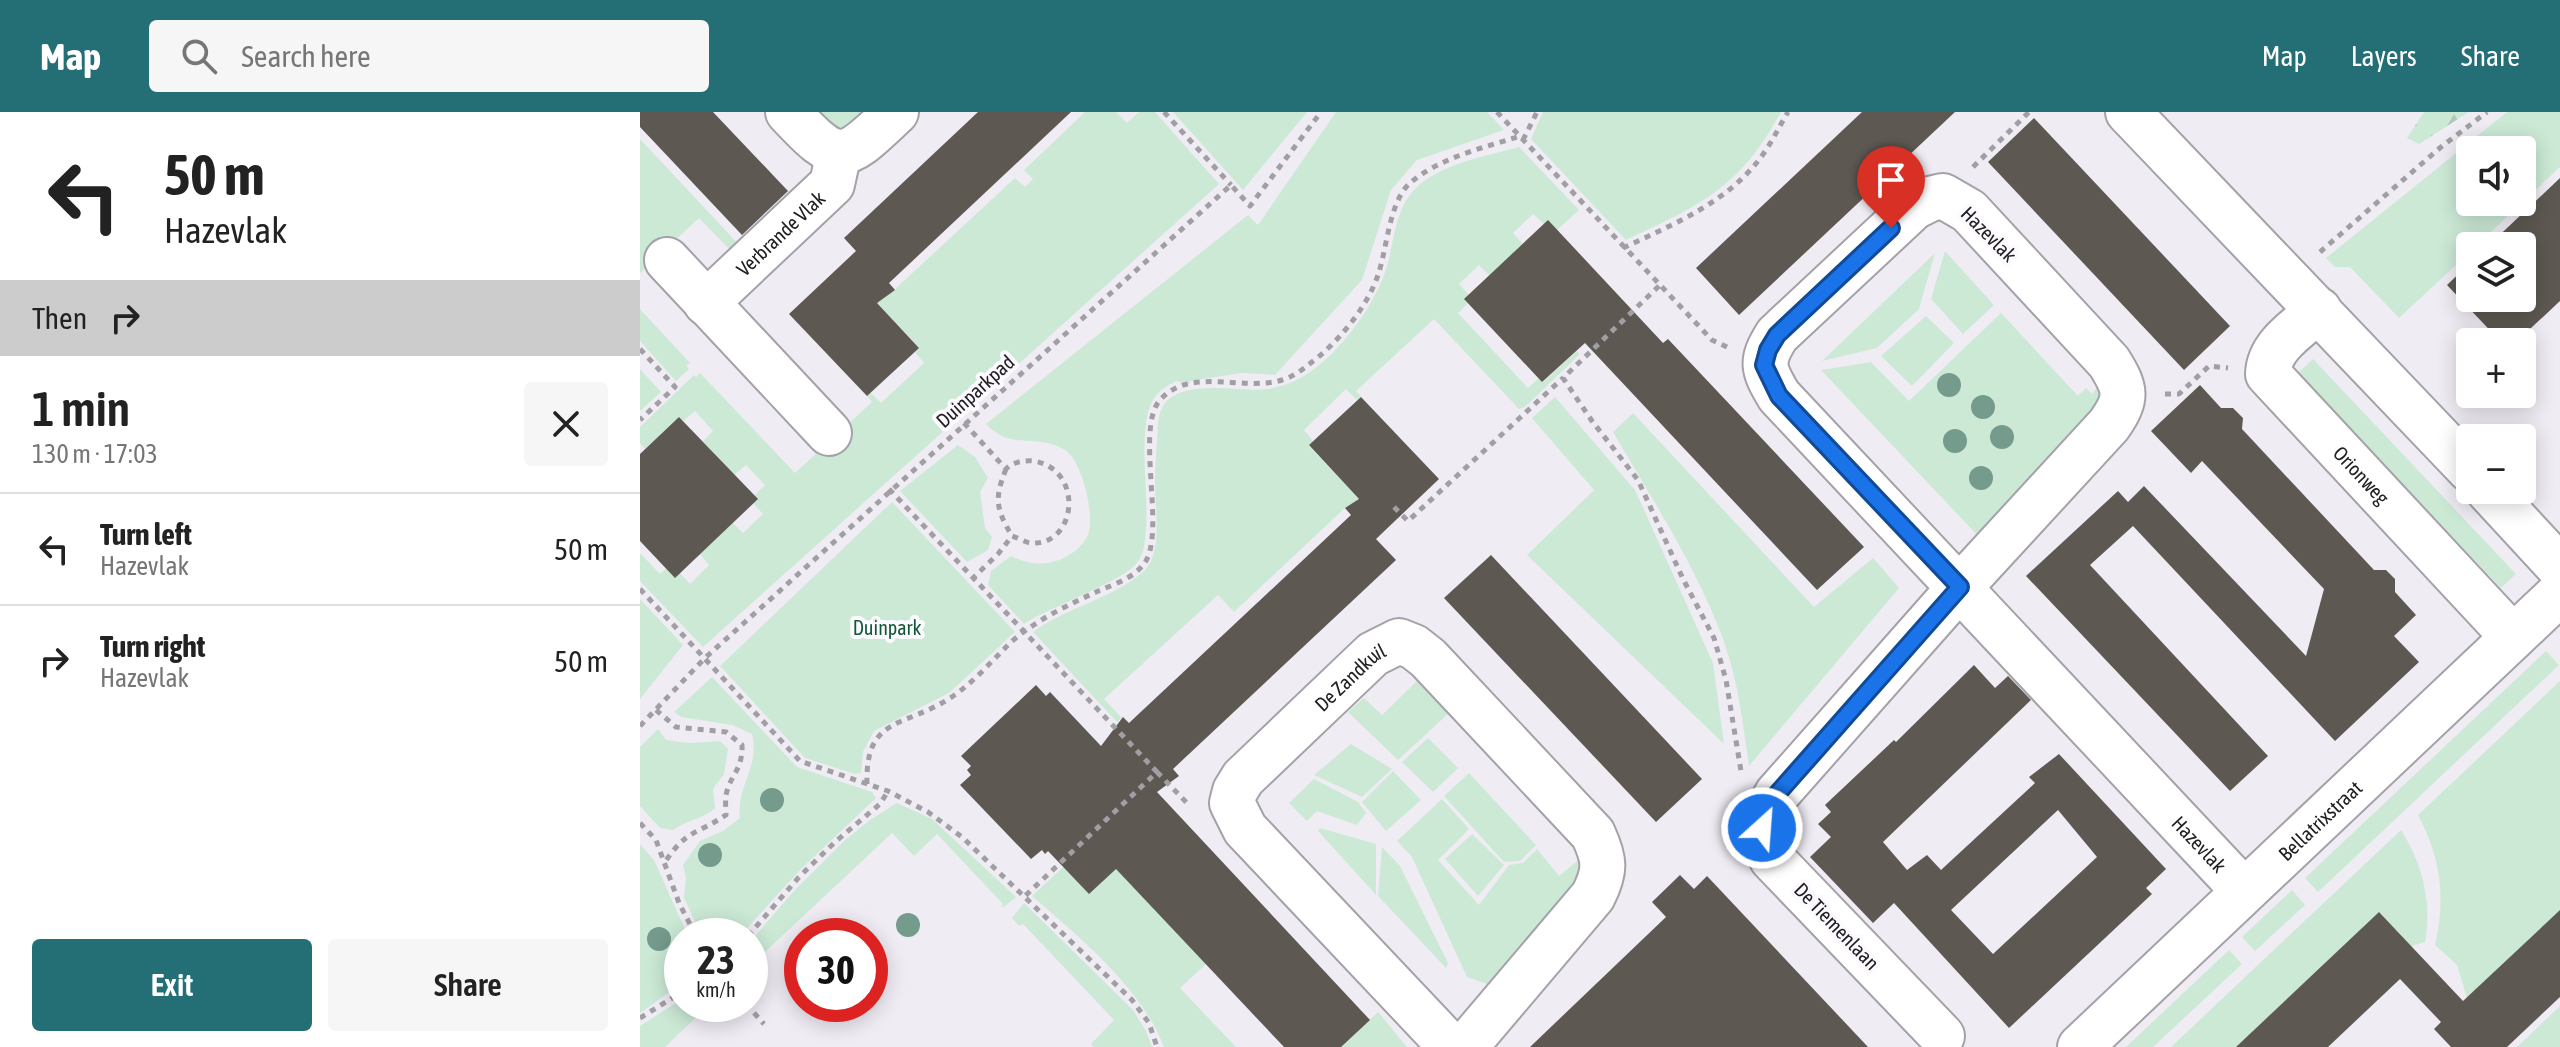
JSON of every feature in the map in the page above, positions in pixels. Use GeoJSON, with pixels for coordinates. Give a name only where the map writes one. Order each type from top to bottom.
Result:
{"type":"FeatureCollection","features":[{"type":"Feature","properties":{"kind":"street"},"geometry":{"type":"LineString","coordinates":[[788,112],[825,148],[839,152],[855,149],[896,112]]}},
{"type":"Feature","properties":{"kind":"street"},"geometry":{"type":"LineString","coordinates":[[2128,112],[2456,455]]}},
{"type":"Feature","properties":{"kind":"street","name":"Verbrande Vlak"},"geometry":{"type":"LineString","coordinates":[[706,303],[832,184],[839,152]]}},
{"type":"Feature","properties":{"kind":"street","name":"Hazevlak"},"geometry":{"type":"LineString","coordinates":[[2124,395],[2121,380],[2109,362],[1969,211],[1943,196],[1914,207],[1777,335],[1764,365],[1779,396],[2244,891]]}},
{"type":"Feature","properties":{"kind":"street"},"geometry":{"type":"LineString","coordinates":[[667,260],[829,433]]}},
{"type":"Feature","properties":{"kind":"street"},"geometry":{"type":"LineString","coordinates":[[2268,374],[2273,351],[2319,310]]}},
{"type":"Feature","properties":{"kind":"street","name":"Orionweg"},"geometry":{"type":"LineString","coordinates":[[2268,374],[2513,637]]}},
{"type":"Feature","properties":{"kind":"street"},"geometry":{"type":"LineString","coordinates":[[1762,828],[1777,794],[1960,587],[2109,425],[2120,410],[2124,395]]}},
{"type":"Feature","properties":{"kind":"street"},"geometry":{"type":"LineString","coordinates":[[2501,504],[2560,568]]}},
{"type":"Feature","properties":{"kind":"street","name":"Bellatrixstraat"},"geometry":{"type":"LineString","coordinates":[[2080,1047],[2560,593]]}},
{"type":"Feature","properties":{"kind":"street","name":"De Zandkuil"},"geometry":{"type":"LineString","coordinates":[[1451,1047],[1245,829],[1232,803],[1235,791],[1252,767],[1373,654],[1399,641],[1414,647],[1438,669],[1593,834],[1603,859],[1604,870],[1593,896],[1465,1047]]}},
{"type":"Feature","properties":{"kind":"street","name":"De Tiemenlaan"},"geometry":{"type":"LineString","coordinates":[[1762,828],[1772,859],[1942,1036]]}},
{"type":"Feature","properties":{"kind":"path"},"geometry":{"type":"LineString","coordinates":[[1164,112],[1250,206],[1321,112]]}},
{"type":"Feature","properties":{"kind":"path"},"geometry":{"type":"LineString","coordinates":[[1497,112],[1712,340],[1764,365]]}},
{"type":"Feature","properties":{"kind":"path"},"geometry":{"type":"LineString","coordinates":[[867,784],[867,757],[880,734],[951,698],[1023,631],[1144,565],[1150,553],[1153,522],[1151,421],[1160,400],[1175,387],[1283,380],[1309,365],[1355,316],[1369,293],[1378,276],[1396,204],[1408,185],[1460,155],[1522,138],[1537,112]]}},
{"type":"Feature","properties":{"kind":"path"},"geometry":{"type":"LineString","coordinates":[[1623,248],[1717,200],[1743,178],[1765,152],[1788,112]]}},
{"type":"Feature","properties":{"kind":"path"},"geometry":{"type":"LineString","coordinates":[[2014,112],[2022,119]]}},
{"type":"Feature","properties":{"kind":"path"},"geometry":{"type":"LineString","coordinates":[[1943,196],[2029,112]]}},
{"type":"Feature","properties":{"kind":"path"},"geometry":{"type":"LineString","coordinates":[[2290,279],[2441,147],[2487,112]]}},
{"type":"Feature","properties":{"kind":"path","name":"Duinparkpad"},"geometry":{"type":"LineString","coordinates":[[640,726],[705,658],[889,489],[1231,185]]}},
{"type":"Feature","properties":{"kind":"path"},"geometry":{"type":"LineString","coordinates":[[1394,507],[1408,521],[1659,286]]}},
{"type":"Feature","properties":{"kind":"path"},"geometry":{"type":"LineString","coordinates":[[640,349],[675,387],[640,420]]}},
{"type":"Feature","properties":{"kind":"path"},"geometry":{"type":"LineString","coordinates":[[2124,395],[2179,394],[2209,366],[2268,374]]}},
{"type":"Feature","properties":{"kind":"path"},"geometry":{"type":"LineString","coordinates":[[1563,378],[1638,480],[1714,638],[1726,680],[1744,791],[1762,828]]}},
{"type":"Feature","properties":{"kind":"path"},"geometry":{"type":"LineString","coordinates":[[964,423],[1006,469]]}},
{"type":"Feature","properties":{"kind":"path"},"geometry":{"type":"LineString","coordinates":[[1031,460],[1050,466],[1063,477],[1069,494],[1069,515],[1057,534],[1045,540],[1030,543],[1012,536],[1001,517],[997,500],[1006,469],[1012,463],[1031,460]]}},
{"type":"Feature","properties":{"kind":"path"},"geometry":{"type":"LineString","coordinates":[[889,489],[1157,772],[1025,896]]}},
{"type":"Feature","properties":{"kind":"path"},"geometry":{"type":"LineString","coordinates":[[973,578],[1012,536]]}},
{"type":"Feature","properties":{"kind":"path"},"geometry":{"type":"LineString","coordinates":[[640,589],[800,761],[888,791],[928,812],[962,837],[1132,1000],[1149,1023],[1157,1047]]}},
{"type":"Feature","properties":{"kind":"path"},"geometry":{"type":"LineString","coordinates":[[656,710],[676,727],[726,732],[742,745],[742,758],[727,792],[726,815],[688,834],[665,862]]}},
{"type":"Feature","properties":{"kind":"path"},"geometry":{"type":"LineString","coordinates":[[764,918],[799,877],[880,804],[888,791]]}},
{"type":"Feature","properties":{"kind":"path"},"geometry":{"type":"LineString","coordinates":[[640,823],[656,840],[687,918]]}},
{"type":"Feature","properties":{"kind":"path"},"geometry":{"type":"LineString","coordinates":[[640,1018],[664,1003]]}},
{"type":"Feature","properties":{"kind":"green space"},"geometry":{"type":"Polygon","coordinates":[[[811,112],[874,112],[842,128],[829,124],[811,112]]]}},
{"type":"Feature","properties":{"kind":"green space"},"geometry":{"type":"Polygon","coordinates":[[[1085,112],[1116,112],[1127,123],[1139,112],[1155,112],[1219,184],[703,647],[640,581],[640,553],[660,574],[666,569],[680,573],[690,584],[709,565],[700,554],[733,523],[743,533],[763,514],[753,503],[758,500],[754,496],[765,485],[746,465],[734,475],[703,441],[713,431],[695,411],[683,421],[679,417],[645,449],[640,443],[640,427],[694,375],[696,377],[700,373],[795,473],[872,402],[867,396],[871,393],[881,403],[924,363],[915,352],[919,347],[859,284],[894,290],[1015,178],[1025,187],[1033,179],[1024,170],[1085,112]]]}},
{"type":"Feature","properties":{"kind":"green space"},"geometry":{"type":"Polygon","coordinates":[[[1173,112],[1307,112],[1243,190],[1173,112]]]}},
{"type":"Feature","properties":{"kind":"green space"},"geometry":{"type":"Polygon","coordinates":[[[1336,112],[1487,112],[1504,130],[1417,160],[1391,190],[1362,280],[1275,375],[1241,373],[1190,381],[1189,384],[1176,381],[1157,394],[1148,412],[1146,426],[1147,514],[1140,559],[1117,578],[1024,624],[988,585],[991,571],[1011,556],[1040,563],[1059,560],[1073,552],[1089,531],[1088,500],[1077,465],[1065,450],[1044,442],[1005,437],[986,424],[1248,215],[1258,225],[1336,112]]]}},
{"type":"Feature","properties":{"kind":"green space"},"geometry":{"type":"Polygon","coordinates":[[[1543,112],[1781,112],[1766,138],[1734,177],[1697,204],[1626,240],[1531,139],[1543,112]]]}},
{"type":"Feature","properties":{"kind":"green space"},"geometry":{"type":"Polygon","coordinates":[[[2424,112],[2469,112],[2419,144],[2407,138],[2424,112]]]}},
{"type":"Feature","properties":{"kind":"green space"},"geometry":{"type":"Polygon","coordinates":[[[2507,112],[2560,112],[2560,167],[2536,190],[2536,136],[2477,136],[2507,112]]]}},
{"type":"Feature","properties":{"kind":"green space"},"geometry":{"type":"Polygon","coordinates":[[[640,139],[743,249],[736,256],[699,218],[640,273],[640,139]]]}},
{"type":"Feature","properties":{"kind":"green space"},"geometry":{"type":"Polygon","coordinates":[[[1519,147],[1579,210],[1557,230],[1533,214],[1513,233],[1523,244],[1489,275],[1479,265],[1459,284],[1469,295],[1468,303],[1458,313],[1528,388],[1539,378],[1543,382],[1577,351],[1580,354],[1525,407],[1519,409],[1434,319],[1356,391],[1361,396],[1357,400],[1346,389],[1304,430],[1313,441],[1309,446],[1368,509],[1346,507],[1234,612],[1218,595],[1104,699],[1122,718],[1117,722],[1033,632],[1118,589],[1144,571],[1150,563],[1156,542],[1158,423],[1163,406],[1183,392],[1212,388],[1267,389],[1307,374],[1343,341],[1374,298],[1386,269],[1404,204],[1418,186],[1440,171],[1519,147]]]}},
{"type":"Feature","properties":{"kind":"green space"},"geometry":{"type":"Polygon","coordinates":[[[2456,153],[2456,216],[2508,216],[2491,232],[2456,232],[2456,265],[2399,318],[2350,267],[2335,267],[2326,258],[2456,153]]]}},
{"type":"Feature","properties":{"kind":"green space"},"geometry":{"type":"Polygon","coordinates":[[[1945,251],[1994,305],[1963,334],[1931,299],[1945,251]]]}},
{"type":"Feature","properties":{"kind":"green space"},"geometry":{"type":"Polygon","coordinates":[[[1935,253],[1919,309],[1877,348],[1822,361],[1935,253]]]}},
{"type":"Feature","properties":{"kind":"green space"},"geometry":{"type":"Polygon","coordinates":[[[640,309],[690,363],[686,366],[689,369],[676,381],[640,341],[640,309]]]}},
{"type":"Feature","properties":{"kind":"green space"},"geometry":{"type":"Polygon","coordinates":[[[2001,313],[2078,396],[2086,388],[2092,394],[2101,382],[2104,394],[2098,410],[1980,538],[1821,370],[1871,362],[1909,401],[2001,313]]]}},
{"type":"Feature","properties":{"kind":"green space"},"geometry":{"type":"Polygon","coordinates":[[[1926,316],[1954,343],[1912,386],[1881,356],[1926,316]]]}},
{"type":"Feature","properties":{"kind":"green space"},"geometry":{"type":"Polygon","coordinates":[[[2313,359],[2516,574],[2501,588],[2313,390],[2297,389],[2290,380],[2313,359]]]}},
{"type":"Feature","properties":{"kind":"green space"},"geometry":{"type":"Polygon","coordinates":[[[640,369],[661,392],[640,411],[640,369]]]}},
{"type":"Feature","properties":{"kind":"green space"},"geometry":{"type":"Polygon","coordinates":[[[1555,397],[1635,490],[1713,663],[1724,744],[1527,555],[1594,490],[1532,418],[1555,397]]]}},
{"type":"Feature","properties":{"kind":"green space"},"geometry":{"type":"Polygon","coordinates":[[[1633,413],[1814,607],[1873,558],[1899,588],[1749,766],[1733,670],[1723,639],[1700,585],[1613,432],[1633,413]]]}},
{"type":"Feature","properties":{"kind":"green space"},"geometry":{"type":"Polygon","coordinates":[[[958,445],[975,457],[988,478],[980,492],[985,528],[992,537],[988,550],[967,562],[900,491],[958,445]]]}},
{"type":"Feature","properties":{"kind":"green space","name":"Duinpark"},"geometry":{"type":"Polygon","coordinates":[[[892,502],[1015,632],[949,693],[874,731],[863,752],[861,773],[855,774],[805,758],[720,666],[892,502]]]}},
{"type":"Feature","properties":{"kind":"green space"},"geometry":{"type":"Polygon","coordinates":[[[640,599],[683,645],[640,699],[640,599]]]}},
{"type":"Feature","properties":{"kind":"green space"},"geometry":{"type":"Polygon","coordinates":[[[2546,651],[2559,665],[2318,892],[2305,878],[2546,651]]]}},
{"type":"Feature","properties":{"kind":"green space"},"geometry":{"type":"Polygon","coordinates":[[[712,677],[797,767],[872,792],[876,798],[800,870],[756,918],[693,918],[684,898],[686,878],[683,865],[700,841],[723,831],[740,818],[741,796],[753,757],[752,734],[732,725],[681,717],[674,712],[712,677]]]}},
{"type":"Feature","properties":{"kind":"green space"},"geometry":{"type":"Polygon","coordinates":[[[1419,679],[1450,712],[1398,760],[1348,712],[1364,698],[1382,715],[1419,679]]]}},
{"type":"Feature","properties":{"kind":"green space"},"geometry":{"type":"Polygon","coordinates":[[[2560,681],[2560,910],[2467,998],[2457,965],[2435,945],[2441,895],[2439,878],[2432,847],[2418,815],[2560,681]]]}},
{"type":"Feature","properties":{"kind":"green space"},"geometry":{"type":"Polygon","coordinates":[[[658,729],[666,740],[689,743],[720,741],[728,749],[724,774],[713,789],[715,808],[673,830],[660,828],[640,806],[640,747],[658,729]]]}},
{"type":"Feature","properties":{"kind":"green space"},"geometry":{"type":"Polygon","coordinates":[[[1428,738],[1458,768],[1433,792],[1402,762],[1428,738]]]}},
{"type":"Feature","properties":{"kind":"green space"},"geometry":{"type":"Polygon","coordinates":[[[1351,744],[1392,769],[1362,797],[1314,775],[1351,744]]]}},
{"type":"Feature","properties":{"kind":"green space"},"geometry":{"type":"Polygon","coordinates":[[[1393,771],[1421,800],[1386,831],[1362,802],[1393,771]]]}},
{"type":"Feature","properties":{"kind":"green space"},"geometry":{"type":"Polygon","coordinates":[[[1469,773],[1536,845],[1520,861],[1504,862],[1444,796],[1469,773]]]}},
{"type":"Feature","properties":{"kind":"green space"},"geometry":{"type":"Polygon","coordinates":[[[1314,779],[1358,802],[1366,813],[1357,825],[1317,811],[1307,821],[1289,803],[1314,779]]]}},
{"type":"Feature","properties":{"kind":"green space"},"geometry":{"type":"Polygon","coordinates":[[[1151,786],[1116,868],[1206,964],[1180,988],[1236,1047],[1164,1047],[1154,1025],[1125,984],[1089,946],[1032,896],[1151,786]]]}},
{"type":"Feature","properties":{"kind":"green space"},"geometry":{"type":"Polygon","coordinates":[[[1442,799],[1469,829],[1438,860],[1479,905],[1509,865],[1523,863],[1537,849],[1559,876],[1582,857],[1583,879],[1493,986],[1467,977],[1412,857],[1397,841],[1442,799]]]}},
{"type":"Feature","properties":{"kind":"green space"},"geometry":{"type":"Polygon","coordinates":[[[897,803],[932,819],[1016,897],[1004,907],[1001,906],[1003,904],[937,834],[914,856],[892,833],[801,918],[784,918],[784,934],[768,949],[768,921],[844,841],[897,803]]]}},
{"type":"Feature","properties":{"kind":"green space"},"geometry":{"type":"Polygon","coordinates":[[[1320,828],[1376,844],[1376,895],[1318,831],[1320,828]]]}},
{"type":"Feature","properties":{"kind":"green space"},"geometry":{"type":"Polygon","coordinates":[[[2401,830],[2424,884],[2427,913],[2425,942],[2411,946],[2379,912],[2236,1047],[2171,1047],[2401,830]]]}},
{"type":"Feature","properties":{"kind":"green space"},"geometry":{"type":"Polygon","coordinates":[[[1472,834],[1504,865],[1478,896],[1445,859],[1472,834]]]}},
{"type":"Feature","properties":{"kind":"green space"},"geometry":{"type":"Polygon","coordinates":[[[640,844],[654,860],[680,918],[664,918],[664,996],[640,1013],[640,844]]]}},
{"type":"Feature","properties":{"kind":"green space"},"geometry":{"type":"Polygon","coordinates":[[[1382,847],[1400,866],[1448,963],[1446,968],[1378,896],[1382,847]]]}},
{"type":"Feature","properties":{"kind":"green space"},"geometry":{"type":"Polygon","coordinates":[[[2292,890],[2305,905],[2255,951],[2242,937],[2292,890]]]}},
{"type":"Feature","properties":{"kind":"green space"},"geometry":{"type":"Polygon","coordinates":[[[1024,903],[1133,1010],[1152,1047],[1094,1047],[1091,1044],[1114,1020],[1023,924],[1019,926],[1012,918],[1024,903]]]}},
{"type":"Feature","properties":{"kind":"green space"},"geometry":{"type":"Polygon","coordinates":[[[2229,950],[2242,964],[2153,1047],[2126,1047],[2229,950]]]}},
{"type":"Feature","properties":{"kind":"green space"},"geometry":{"type":"Polygon","coordinates":[[[2560,1006],[2560,1047],[2517,1047],[2560,1006]]]}},
{"type":"Feature","properties":{"kind":"green space"},"geometry":{"type":"Polygon","coordinates":[[[664,1011],[664,1022],[691,1022],[665,1047],[640,1047],[640,1026],[664,1011]]]}},
{"type":"Feature","properties":{"kind":"green space"},"geometry":{"type":"Polygon","coordinates":[[[1378,1012],[1407,1047],[1341,1047],[1378,1012]]]}},
{"type":"Feature","properties":{"kind":"building"},"geometry":{"type":"Polygon","coordinates":[[[640,112],[713,112],[788,191],[742,235],[640,127],[640,112]]]}},
{"type":"Feature","properties":{"kind":"building"},"geometry":{"type":"Polygon","coordinates":[[[978,112],[1071,112],[889,283],[895,290],[877,303],[919,348],[867,396],[789,314],[856,251],[844,238],[978,112]]]}},
{"type":"Feature","properties":{"kind":"building"},"geometry":{"type":"Polygon","coordinates":[[[1862,112],[1955,112],[1739,315],[1696,268],[1862,112]]]}},
{"type":"Feature","properties":{"kind":"building"},"geometry":{"type":"Polygon","coordinates":[[[2034,118],[2230,326],[2184,370],[1988,162],[2034,118]]]}},
{"type":"Feature","properties":{"kind":"building"},"geometry":{"type":"Polygon","coordinates":[[[2560,178],[2560,301],[2531,328],[2488,328],[2473,312],[2536,312],[2536,232],[2503,232],[2520,216],[2536,216],[2536,201],[2560,178]]]}},
{"type":"Feature","properties":{"kind":"building"},"geometry":{"type":"Polygon","coordinates":[[[1548,220],[1663,343],[1668,339],[1864,547],[1817,590],[1585,343],[1542,382],[1464,299],[1548,220]]]}},
{"type":"Feature","properties":{"kind":"building"},"geometry":{"type":"Polygon","coordinates":[[[2456,276],[2456,294],[2447,285],[2456,276]]]}},
{"type":"Feature","properties":{"kind":"building"},"geometry":{"type":"Polygon","coordinates":[[[2200,385],[2221,408],[2233,408],[2243,418],[2242,429],[2374,570],[2386,570],[2395,579],[2395,592],[2416,615],[2394,636],[2419,662],[2335,741],[2133,526],[2090,565],[2268,756],[2230,791],[2026,576],[2118,491],[2128,502],[2144,486],[2306,656],[2324,589],[2202,461],[2191,473],[2151,431],[2200,385]]]}},
{"type":"Feature","properties":{"kind":"building"},"geometry":{"type":"Polygon","coordinates":[[[1361,397],[1439,479],[1376,539],[1396,560],[1173,769],[1179,776],[1157,792],[1370,1020],[1341,1047],[1284,1047],[1116,869],[1089,894],[1048,851],[1045,854],[1042,850],[1031,859],[960,785],[971,775],[967,770],[971,766],[961,756],[1036,685],[1046,696],[1050,692],[1101,746],[1123,717],[1129,723],[1351,515],[1345,508],[1359,499],[1309,445],[1361,397]]]}},
{"type":"Feature","properties":{"kind":"building"},"geometry":{"type":"Polygon","coordinates":[[[679,417],[758,499],[675,578],[640,541],[640,454],[679,417]]]}},
{"type":"Feature","properties":{"kind":"building"},"geometry":{"type":"Polygon","coordinates":[[[1491,555],[1702,779],[1656,822],[1444,598],[1491,555]]]}},
{"type":"Feature","properties":{"kind":"building"},"geometry":{"type":"Polygon","coordinates":[[[1974,665],[1995,688],[2008,676],[2031,700],[1883,842],[1907,870],[1927,855],[1941,870],[2035,783],[2029,777],[2059,754],[2166,869],[2146,888],[2152,894],[2009,1028],[1894,903],[1873,923],[1810,857],[1831,837],[1818,824],[1831,812],[1825,805],[1894,740],[1896,742],[1974,665]],[[2058,810],[1951,910],[1993,954],[2097,857],[2058,810]]]}},
{"type":"Feature","properties":{"kind":"building"},"geometry":{"type":"Polygon","coordinates":[[[1680,875],[1694,889],[1707,876],[1868,1047],[1530,1047],[1666,917],[1652,902],[1680,875]]]}},
{"type":"Feature","properties":{"kind":"building"},"geometry":{"type":"Polygon","coordinates":[[[2560,910],[2560,997],[2507,1047],[2451,1047],[2434,1029],[2441,1022],[2400,979],[2328,1047],[2236,1047],[2379,912],[2463,1001],[2560,910]]]}},
{"type":"Feature","properties":{"kind":"route"},"geometry":{"type":"LineString","coordinates":[[1762,828],[1777,794],[1960,587],[1779,396],[1764,365],[1777,335],[1891,228]]}}]}
